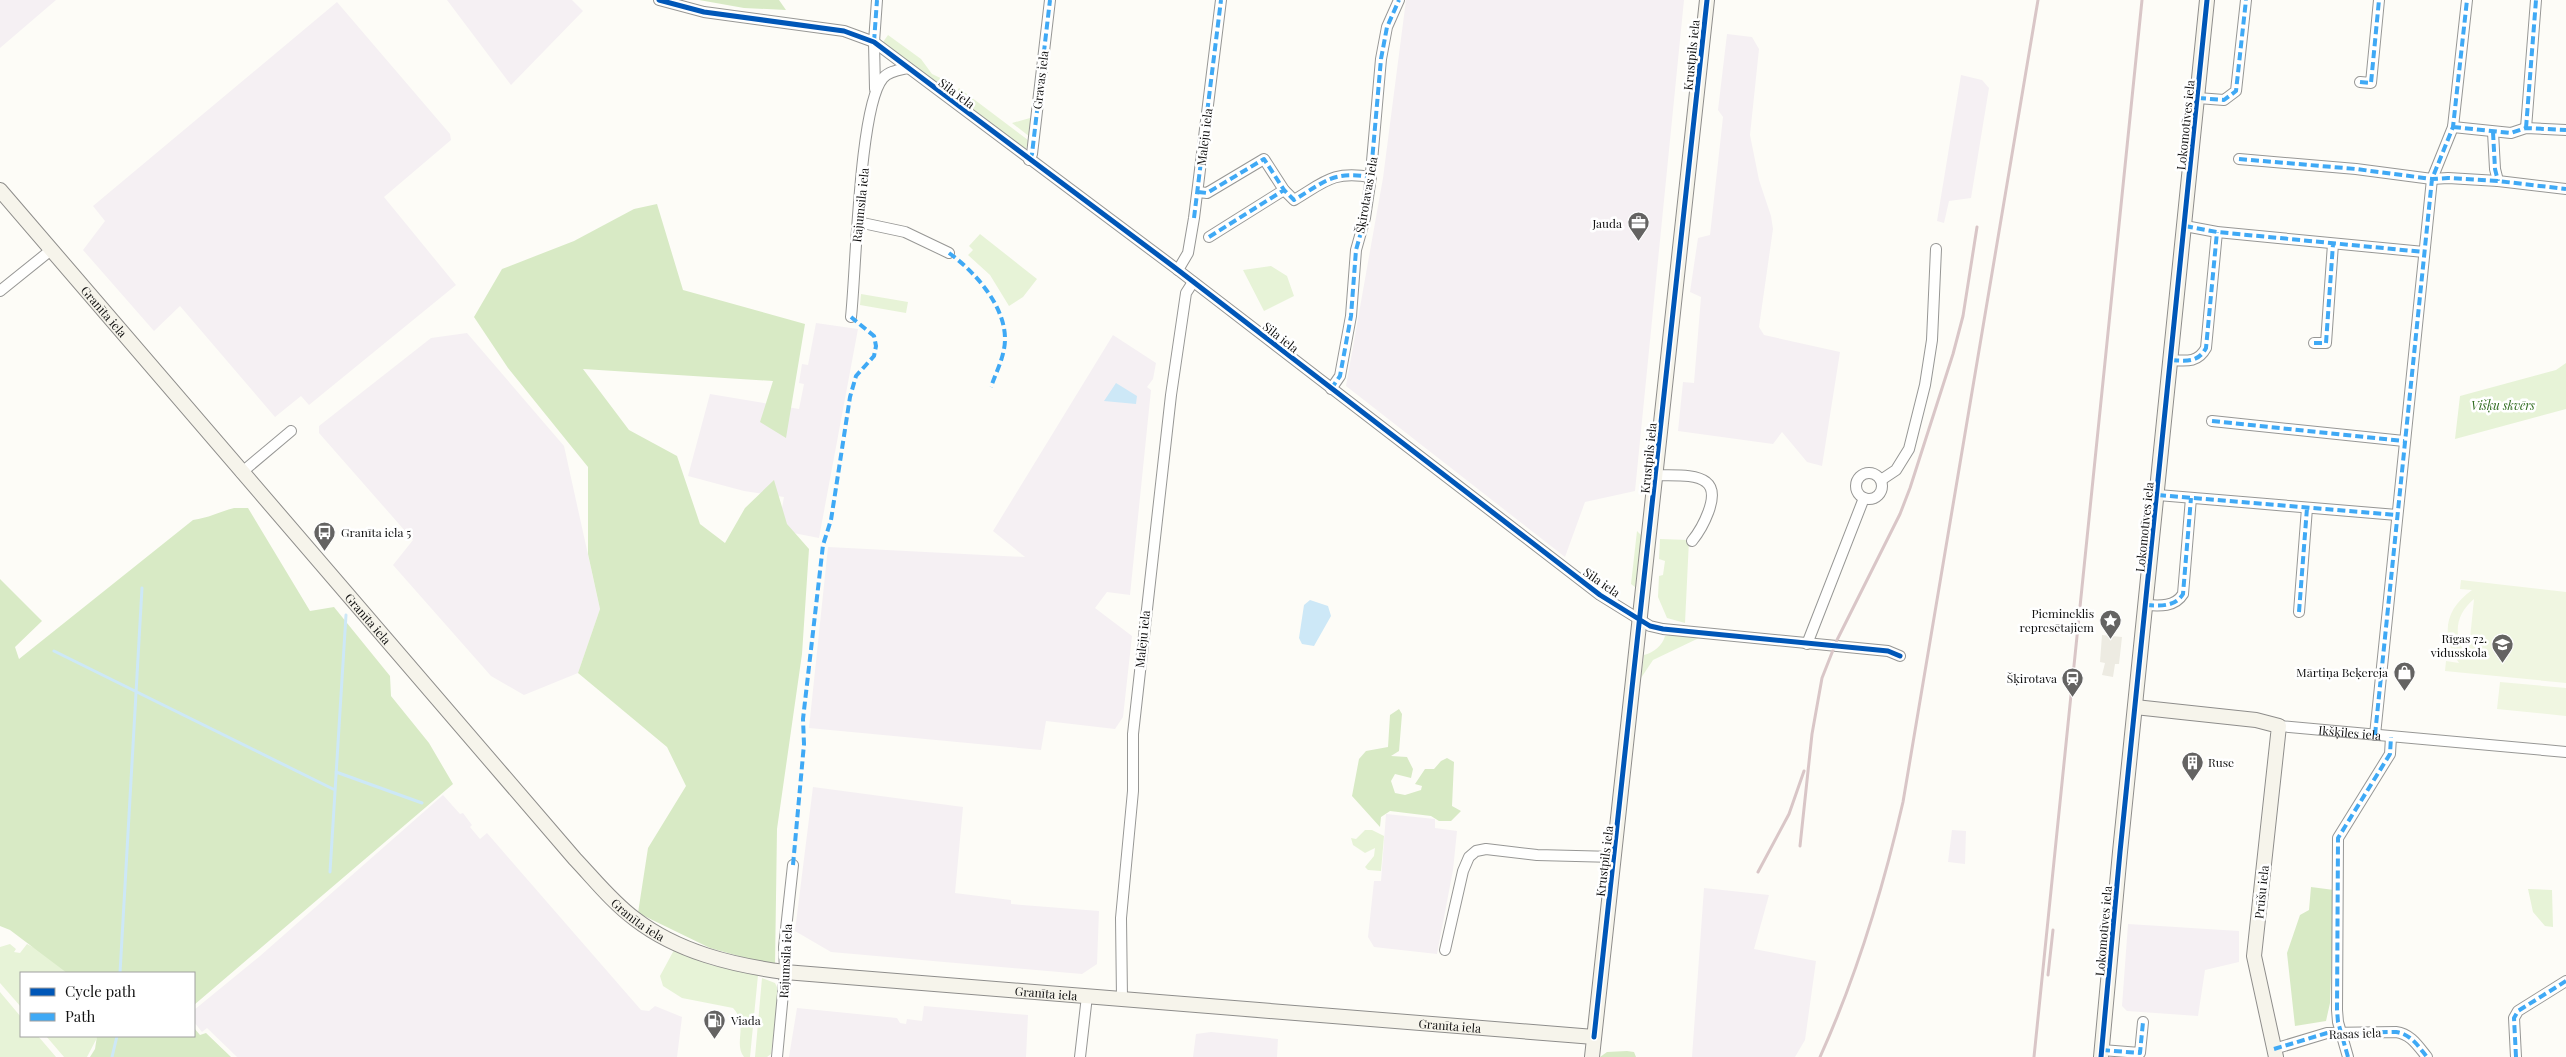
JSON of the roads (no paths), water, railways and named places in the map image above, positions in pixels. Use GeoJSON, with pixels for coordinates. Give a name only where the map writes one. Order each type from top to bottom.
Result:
{"type":"FeatureCollection","features":[{"type":"Feature","properties":{"kind":"street","name":"Sila iela"},"geometry":{"type":"LineString","coordinates":[[659,0],[704,12],[844,31],[874,42],[1178,270],[1600,595],[1640,620],[1663,629],[1888,651],[1900,656]]}},
{"type":"Feature","properties":{"kind":"street","name":"Rājumsila iela"},"geometry":{"type":"LineString","coordinates":[[851,317],[866,143],[875,92],[874,42],[877,0]]}},
{"type":"Feature","properties":{"kind":"street","name":"Gravas iela"},"geometry":{"type":"LineString","coordinates":[[1029,160],[1032,154],[1050,0]]}},
{"type":"Feature","properties":{"kind":"street","name":"Malēju iela"},"geometry":{"type":"LineString","coordinates":[[1178,270],[1188,253],[1198,192],[1221,0]]}},
{"type":"Feature","properties":{"kind":"street","name":"Šķirotavas iela"},"geometry":{"type":"LineString","coordinates":[[1331,389],[1340,376],[1350,326],[1356,250],[1365,218],[1371,177],[1381,59],[1387,27],[1399,0]]}},
{"type":"Feature","properties":{"kind":"street","name":"Krustpils iela"},"geometry":{"type":"LineString","coordinates":[[1592,1057],[1707,0]]}},
{"type":"Feature","properties":{"kind":"street","name":"Lokomotīves iela"},"geometry":{"type":"LineString","coordinates":[[2102,1053],[2135,707],[2186,226],[2207,0]]}},
{"type":"Feature","properties":{"kind":"street"},"geometry":{"type":"LineString","coordinates":[[2198,98],[2224,100],[2236,91],[2246,0]]}},
{"type":"Feature","properties":{"kind":"street"},"geometry":{"type":"LineString","coordinates":[[2360,82],[2371,83],[2379,0]]}},
{"type":"Feature","properties":{"kind":"street"},"geometry":{"type":"LineString","coordinates":[[2375,735],[2432,179],[2453,127],[2467,0]]}},
{"type":"Feature","properties":{"kind":"street"},"geometry":{"type":"LineString","coordinates":[[2526,128],[2536,0]]}},
{"type":"Feature","properties":{"kind":"street","name":"Rājumsila iela"},"geometry":{"type":"LineString","coordinates":[[875,92],[884,77],[894,71],[908,68]]}},
{"type":"Feature","properties":{"kind":"street"},"geometry":{"type":"LineString","coordinates":[[2453,127],[2511,133],[2526,128],[2566,130]]}},
{"type":"Feature","properties":{"kind":"street"},"geometry":{"type":"LineString","coordinates":[[2493,132],[2495,169],[2498,181]]}},
{"type":"Feature","properties":{"kind":"street"},"geometry":{"type":"LineString","coordinates":[[1198,192],[1207,193],[1264,159],[1284,190],[1294,200],[1335,176],[1350,174],[1371,177]]}},
{"type":"Feature","properties":{"kind":"street"},"geometry":{"type":"LineString","coordinates":[[2239,159],[2356,169],[2432,179],[2498,181],[2566,189]]}},
{"type":"Feature","properties":{"kind":"street","name":"Granīta iela"},"geometry":{"type":"LineString","coordinates":[[0,190],[241,473],[575,859],[614,901],[649,929],[704,956],[785,972],[1594,1037]]}},
{"type":"Feature","properties":{"kind":"street"},"geometry":{"type":"LineString","coordinates":[[1209,237],[1284,190]]}},
{"type":"Feature","properties":{"kind":"street"},"geometry":{"type":"LineString","coordinates":[[858,222],[905,232],[949,253]]}},
{"type":"Feature","properties":{"kind":"street"},"geometry":{"type":"LineString","coordinates":[[2186,226],[2216,232],[2424,252]]}},
{"type":"Feature","properties":{"kind":"street"},"geometry":{"type":"LineString","coordinates":[[2171,360],[2195,360],[2202,356],[2206,348],[2216,232]]}},
{"type":"Feature","properties":{"kind":"street"},"geometry":{"type":"LineString","coordinates":[[2314,343],[2326,343],[2333,244]]}},
{"type":"Feature","properties":{"kind":"street"},"geometry":{"type":"LineString","coordinates":[[1881,480],[1896,470],[1909,449],[1925,385],[1932,340],[1936,249]]}},
{"type":"Feature","properties":{"kind":"street"},"geometry":{"type":"LineString","coordinates":[[0,291],[51,250]]}},
{"type":"Feature","properties":{"kind":"street","name":"Malēju iela"},"geometry":{"type":"LineString","coordinates":[[1122,999],[1120,918],[1133,791],[1133,726],[1171,395],[1186,294],[1193,282]]}},
{"type":"Feature","properties":{"kind":"street"},"geometry":{"type":"LineString","coordinates":[[2215,424],[2404,441]]}},
{"type":"Feature","properties":{"kind":"street"},"geometry":{"type":"LineString","coordinates":[[241,473],[291,431]]}},
{"type":"Feature","properties":{"kind":"street"},"geometry":{"type":"LineString","coordinates":[[1870,472],[1877,475],[1881,480],[1882,489],[1877,497],[1864,498],[1860,496],[1856,487],[1860,476],[1870,472]]}},
{"type":"Feature","properties":{"kind":"street"},"geometry":{"type":"LineString","coordinates":[[1656,475],[1697,479],[1705,481],[1711,487],[1712,495],[1705,521],[1692,542]]}},
{"type":"Feature","properties":{"kind":"street"},"geometry":{"type":"LineString","coordinates":[[2158,495],[2397,515]]}},
{"type":"Feature","properties":{"kind":"street"},"geometry":{"type":"LineString","coordinates":[[1807,644],[1864,498]]}},
{"type":"Feature","properties":{"kind":"street"},"geometry":{"type":"LineString","coordinates":[[2146,605],[2160,606],[2172,604],[2180,600],[2183,594],[2191,498]]}},
{"type":"Feature","properties":{"kind":"street"},"geometry":{"type":"LineString","coordinates":[[2299,612],[2307,508]]}},
{"type":"Feature","properties":{"kind":"street","name":"Ikšķiles iela"},"geometry":{"type":"LineString","coordinates":[[2135,707],[2256,720],[2279,726],[2566,752]]}},
{"type":"Feature","properties":{"kind":"street","name":"Prūšu iela"},"geometry":{"type":"LineString","coordinates":[[2275,1053],[2254,956],[2279,726]]}},
{"type":"Feature","properties":{"kind":"street"},"geometry":{"type":"LineString","coordinates":[[2348,1057],[2337,1010],[2338,838],[2390,754],[2391,737]]}},
{"type":"Feature","properties":{"kind":"street"},"geometry":{"type":"LineString","coordinates":[[1445,950],[1462,871],[1469,857],[1476,851],[1486,849],[1537,855],[1615,857]]}},
{"type":"Feature","properties":{"kind":"street","name":"Rājumsila iela"},"geometry":{"type":"LineString","coordinates":[[777,1057],[785,972],[784,947],[793,865]]}},
{"type":"Feature","properties":{"kind":"street"},"geometry":{"type":"LineString","coordinates":[[2516,1057],[2514,1018],[2518,1011],[2566,981]]}},
{"type":"Feature","properties":{"kind":"street"},"geometry":{"type":"LineString","coordinates":[[1080,1057],[1087,996]]}},
{"type":"Feature","properties":{"kind":"street"},"geometry":{"type":"LineString","coordinates":[[2102,1053],[2140,1053],[2143,1022]]}},
{"type":"Feature","properties":{"kind":"street","name":"Rasas iela"},"geometry":{"type":"LineString","coordinates":[[2275,1053],[2327,1033],[2404,1033],[2427,1057]]}},
{"type":"Feature","properties":{"kind":"water"},"geometry":{"type":"Polygon","coordinates":[[[1116,383],[1137,396],[1136,404],[1104,401],[1116,383]]]}},
{"type":"Feature","properties":{"kind":"water"},"geometry":{"type":"Polygon","coordinates":[[[1310,600],[1328,606],[1331,616],[1314,646],[1302,644],[1299,638],[1304,605],[1310,600]]]}},
{"type":"Feature","properties":{"kind":"waterway"},"geometry":{"type":"LineString","coordinates":[[120,972],[142,588]]}},
{"type":"Feature","properties":{"kind":"waterway"},"geometry":{"type":"LineString","coordinates":[[330,872],[346,615]]}},
{"type":"Feature","properties":{"kind":"waterway"},"geometry":{"type":"LineString","coordinates":[[54,651],[335,790]]}},
{"type":"Feature","properties":{"kind":"waterway"},"geometry":{"type":"LineString","coordinates":[[336,772],[422,803]]}},
{"type":"Feature","properties":{"kind":"waterway"},"geometry":{"type":"LineString","coordinates":[[112,1057],[117,1037]]}},
{"type":"Feature","properties":{"kind":"railway"},"geometry":{"type":"LineString","coordinates":[[1820,1057],[1846,995],[1868,931],[1887,867],[1903,802],[2038,0]]}},
{"type":"Feature","properties":{"kind":"railway"},"geometry":{"type":"LineString","coordinates":[[2034,1057],[2142,0]]}},
{"type":"Feature","properties":{"kind":"railway"},"geometry":{"type":"LineString","coordinates":[[1800,846],[1812,734],[1822,678],[1837,640],[1900,514],[1910,488],[1953,354],[1963,316],[1977,227]]}},
{"type":"Feature","properties":{"kind":"railway"},"geometry":{"type":"LineString","coordinates":[[1758,872],[1789,814],[1804,771]]}},
{"type":"Feature","properties":{"kind":"railway"},"geometry":{"type":"LineString","coordinates":[[2048,975],[2053,930]]}},
{"type":"Feature","properties":{"kind":"place","name":"Jauda"},"geometry":{"type":"Point","coordinates":[1638,242]}},
{"type":"Feature","properties":{"kind":"place","name":"Granīta iela 5"},"geometry":{"type":"Point","coordinates":[325,551]}},
{"type":"Feature","properties":{"kind":"place","name":"Piemineklis represētajiem"},"geometry":{"type":"Point","coordinates":[2110,639]}},
{"type":"Feature","properties":{"kind":"place","name":"Rīgas 72. vidusskola"},"geometry":{"type":"Point","coordinates":[2503,664]}},
{"type":"Feature","properties":{"kind":"place","name":"Mārtiņa Beķereja"},"geometry":{"type":"Point","coordinates":[2404,691]}},
{"type":"Feature","properties":{"kind":"place","name":"Šķirotava"},"geometry":{"type":"Point","coordinates":[2073,697]}},
{"type":"Feature","properties":{"kind":"place","name":"Ruse"},"geometry":{"type":"Point","coordinates":[2192,781]}},
{"type":"Feature","properties":{"kind":"place","name":"Viada"},"geometry":{"type":"Point","coordinates":[715,1039]}},
{"type":"Feature","properties":{"kind":"park label","name":"Višķu skvērs"},"geometry":{"type":"Point","coordinates":[2503,405]}}]}
